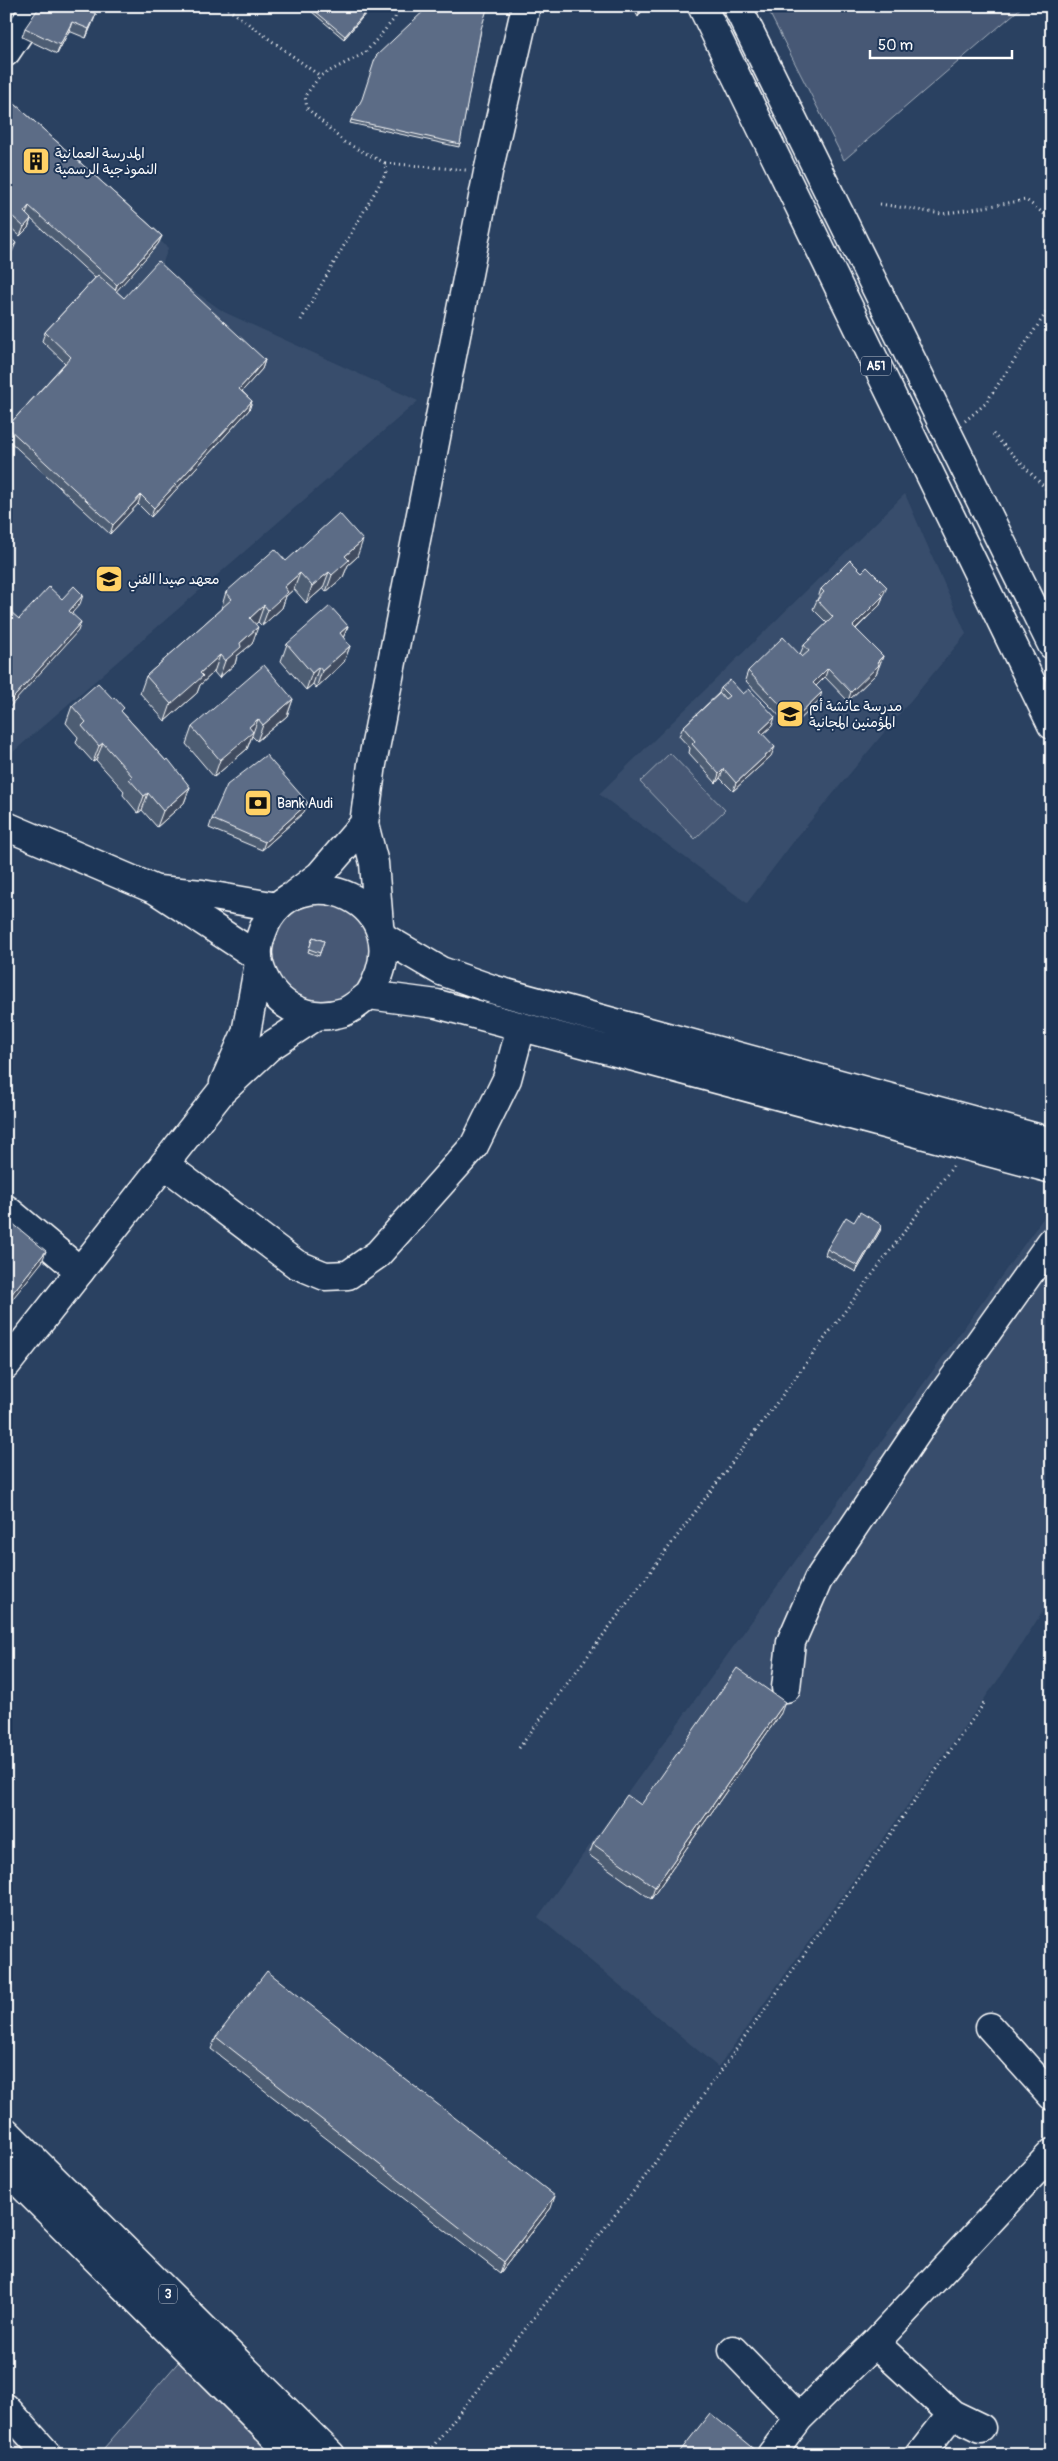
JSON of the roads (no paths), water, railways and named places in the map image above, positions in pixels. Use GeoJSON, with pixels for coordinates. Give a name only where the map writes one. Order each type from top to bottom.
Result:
{"type":"FeatureCollection","features":[{"type":"Feature","properties":{"kind":"main road"},"geometry":{"type":"LineString","coordinates":[[6,52],[37,6]]}},
{"type":"Feature","properties":{"kind":"main road"},"geometry":{"type":"LineString","coordinates":[[6,1365],[221,1092],[269,1047],[316,1016],[345,1011],[369,995],[380,977],[385,958],[374,864],[364,824],[372,764],[488,172],[526,6]]}},
{"type":"Feature","properties":{"kind":"main road","name":"A51"},"geometry":{"type":"LineString","coordinates":[[702,6],[1052,725]]}},
{"type":"Feature","properties":{"kind":"main road","name":"A51"},"geometry":{"type":"LineString","coordinates":[[737,6],[947,436],[1052,645]]}},
{"type":"Feature","properties":{"kind":"main road"},"geometry":{"type":"LineString","coordinates":[[221,1092],[246,1033],[260,938],[266,922],[284,902],[320,875],[364,824]]}},
{"type":"Feature","properties":{"kind":"main road"},"geometry":{"type":"LineString","coordinates":[[6,826],[156,890],[258,960],[269,989],[290,1008],[316,1016]]}},
{"type":"Feature","properties":{"kind":"main road"},"geometry":{"type":"LineString","coordinates":[[156,890],[284,902],[314,889],[340,892],[363,904],[381,931],[441,971],[495,990],[1052,1142]]}},
{"type":"Feature","properties":{"kind":"main road"},"geometry":{"type":"LineString","coordinates":[[369,995],[437,1004],[1052,1169]]}},
{"type":"Feature","properties":{"kind":"main road"},"geometry":{"type":"LineString","coordinates":[[164,1164],[296,1264],[325,1276],[348,1275],[378,1254],[474,1146],[507,1079],[521,1027]]}},
{"type":"Feature","properties":{"kind":"main road"},"geometry":{"type":"LineString","coordinates":[[6,1209],[80,1270]]}},
{"type":"Feature","properties":{"kind":"main road"},"geometry":{"type":"LineString","coordinates":[[786,1688],[791,1642],[818,1580],[940,1398],[1052,1241]]}},
{"type":"Feature","properties":{"kind":"main road"},"geometry":{"type":"LineString","coordinates":[[990,2027],[1052,2096]]}},
{"type":"Feature","properties":{"kind":"main road","name":"3"},"geometry":{"type":"LineString","coordinates":[[6,2132],[99,2244],[293,2455]]}},
{"type":"Feature","properties":{"kind":"main road"},"geometry":{"type":"LineString","coordinates":[[771,2455],[799,2418],[875,2343],[1052,2154]]}},
{"type":"Feature","properties":{"kind":"main road","name":"3"},"geometry":{"type":"LineString","coordinates":[[10,2181],[99,2244],[331,2455]]}},
{"type":"Feature","properties":{"kind":"main road"},"geometry":{"type":"LineString","coordinates":[[875,2343],[952,2414],[981,2428]]}},
{"type":"Feature","properties":{"kind":"main road"},"geometry":{"type":"LineString","coordinates":[[733,2350],[799,2418]]}},
{"type":"Feature","properties":{"kind":"main road"},"geometry":{"type":"LineString","coordinates":[[6,2408],[48,2455]]}},
{"type":"Feature","properties":{"kind":"main road"},"geometry":{"type":"LineString","coordinates":[[920,2455],[952,2414]]}},
{"type":"Feature","properties":{"kind":"place","name":"المدرسة العمانية النموذجية الرسمية"},"geometry":{"type":"Point","coordinates":[36,161]}},
{"type":"Feature","properties":{"kind":"place","name":"معهد صيدا الفني"},"geometry":{"type":"Point","coordinates":[109,579]}},
{"type":"Feature","properties":{"kind":"place","name":"مدرسة عائشة أم المؤمنين المجانية"},"geometry":{"type":"Point","coordinates":[790,714]}},
{"type":"Feature","properties":{"kind":"place","name":"Bank Audi"},"geometry":{"type":"Point","coordinates":[258,803]}}]}
